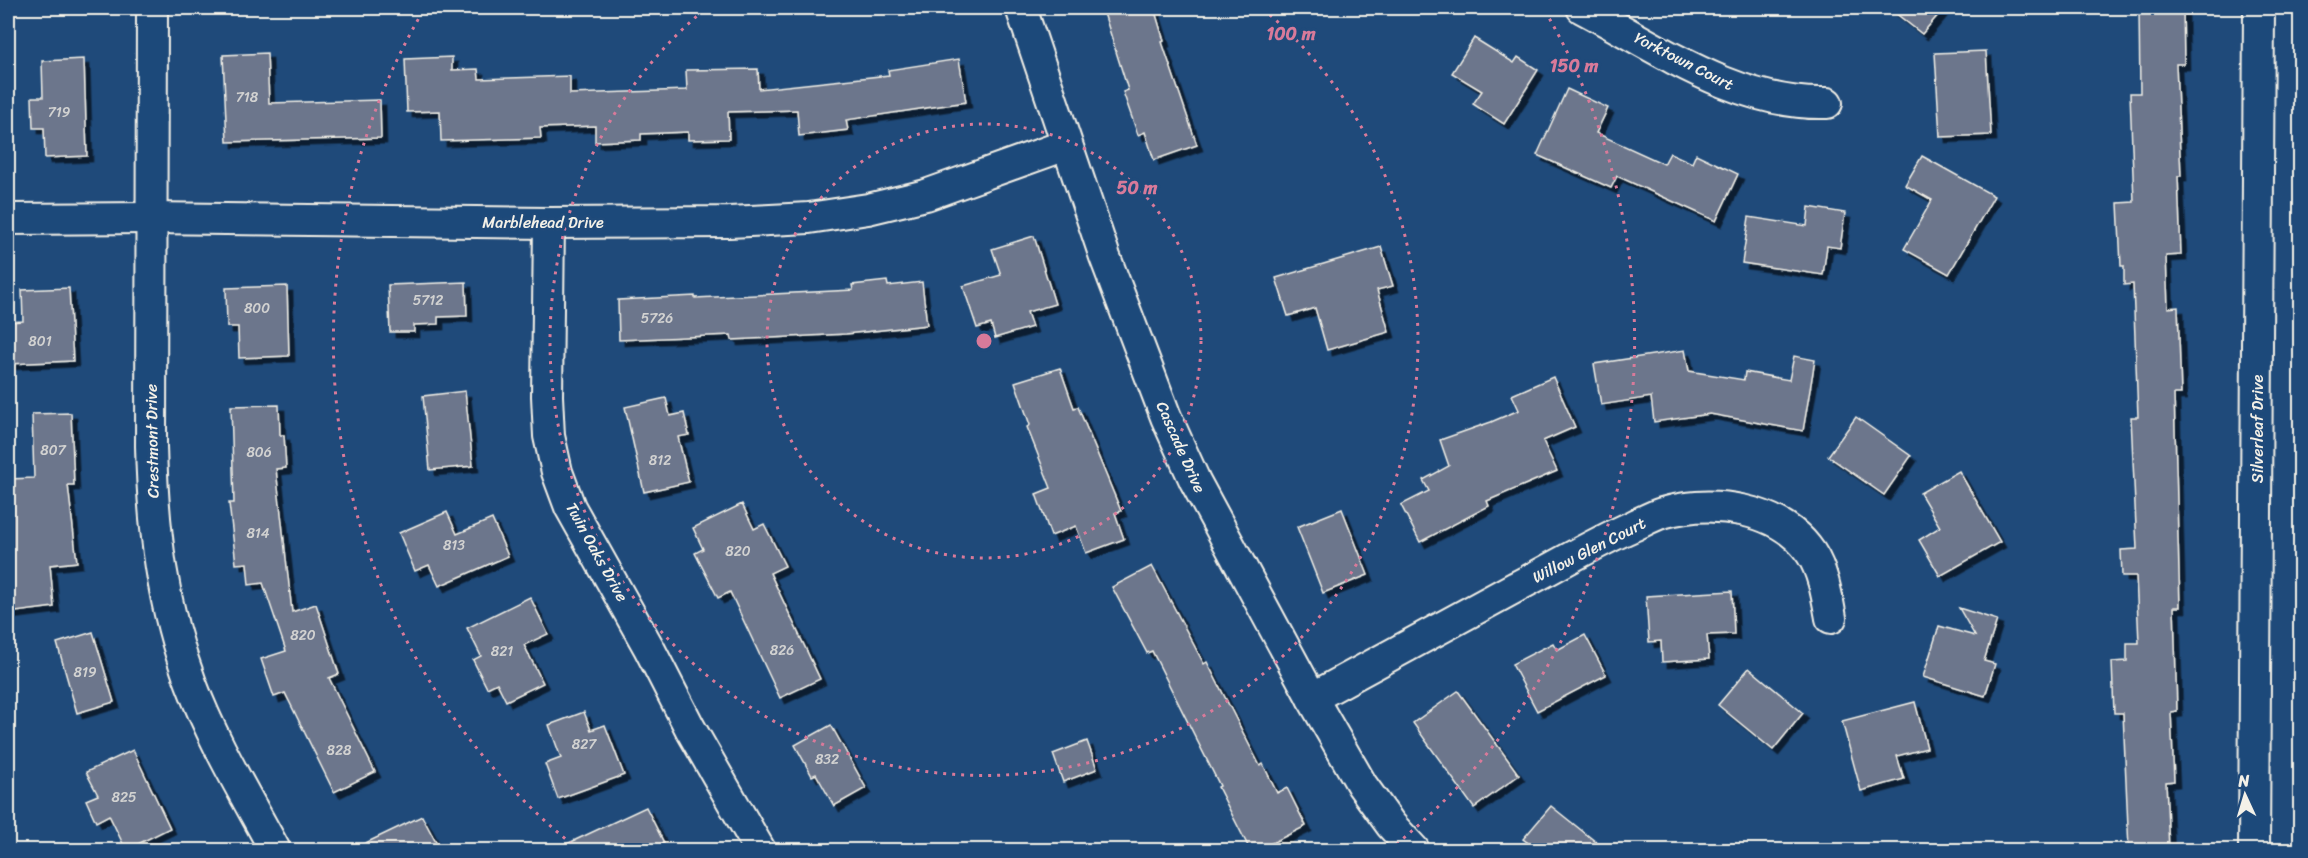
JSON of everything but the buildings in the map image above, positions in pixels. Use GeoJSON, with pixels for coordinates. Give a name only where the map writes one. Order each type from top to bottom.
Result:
{"type":"FeatureCollection","features":[{"type":"Feature","properties":{"kind":"street","name":"Crestmont Drive"},"geometry":{"type":"LineString","coordinates":[[153,8],[151,458],[153,505],[160,568],[173,627],[191,683],[214,737],[275,850]]}},
{"type":"Feature","properties":{"kind":"street","name":"Cascade Drive"},"geometry":{"type":"LineString","coordinates":[[1022,8],[1105,257],[1166,417],[1195,481],[1312,699],[1362,785],[1391,825],[1414,850]]}},
{"type":"Feature","properties":{"kind":"street","name":"Yorktown Court"},"geometry":{"type":"LineString","coordinates":[[1582,8],[1712,78],[1764,98],[1804,104],[1827,103]]}},
{"type":"Feature","properties":{"kind":"street","name":"Silverleaf Drive"},"geometry":{"type":"LineString","coordinates":[[2254,850],[2259,8]]}},
{"type":"Feature","properties":{"kind":"street","name":"Marblehead Drive"},"geometry":{"type":"LineString","coordinates":[[8,219],[151,218],[549,223],[729,222],[809,218],[868,209],[926,195],[1066,145]]}},
{"type":"Feature","properties":{"kind":"street","name":"Twin Oaks Drive"},"geometry":{"type":"LineString","coordinates":[[549,223],[547,396],[549,436],[557,472],[570,507],[650,648],[690,728],[760,850]]}},
{"type":"Feature","properties":{"kind":"street","name":"Willow Glen Court"},"geometry":{"type":"LineString","coordinates":[[1312,699],[1597,542],[1661,514],[1690,508],[1720,507],[1758,514],[1780,524],[1799,539],[1812,554],[1825,586],[1831,618]]}}]}
